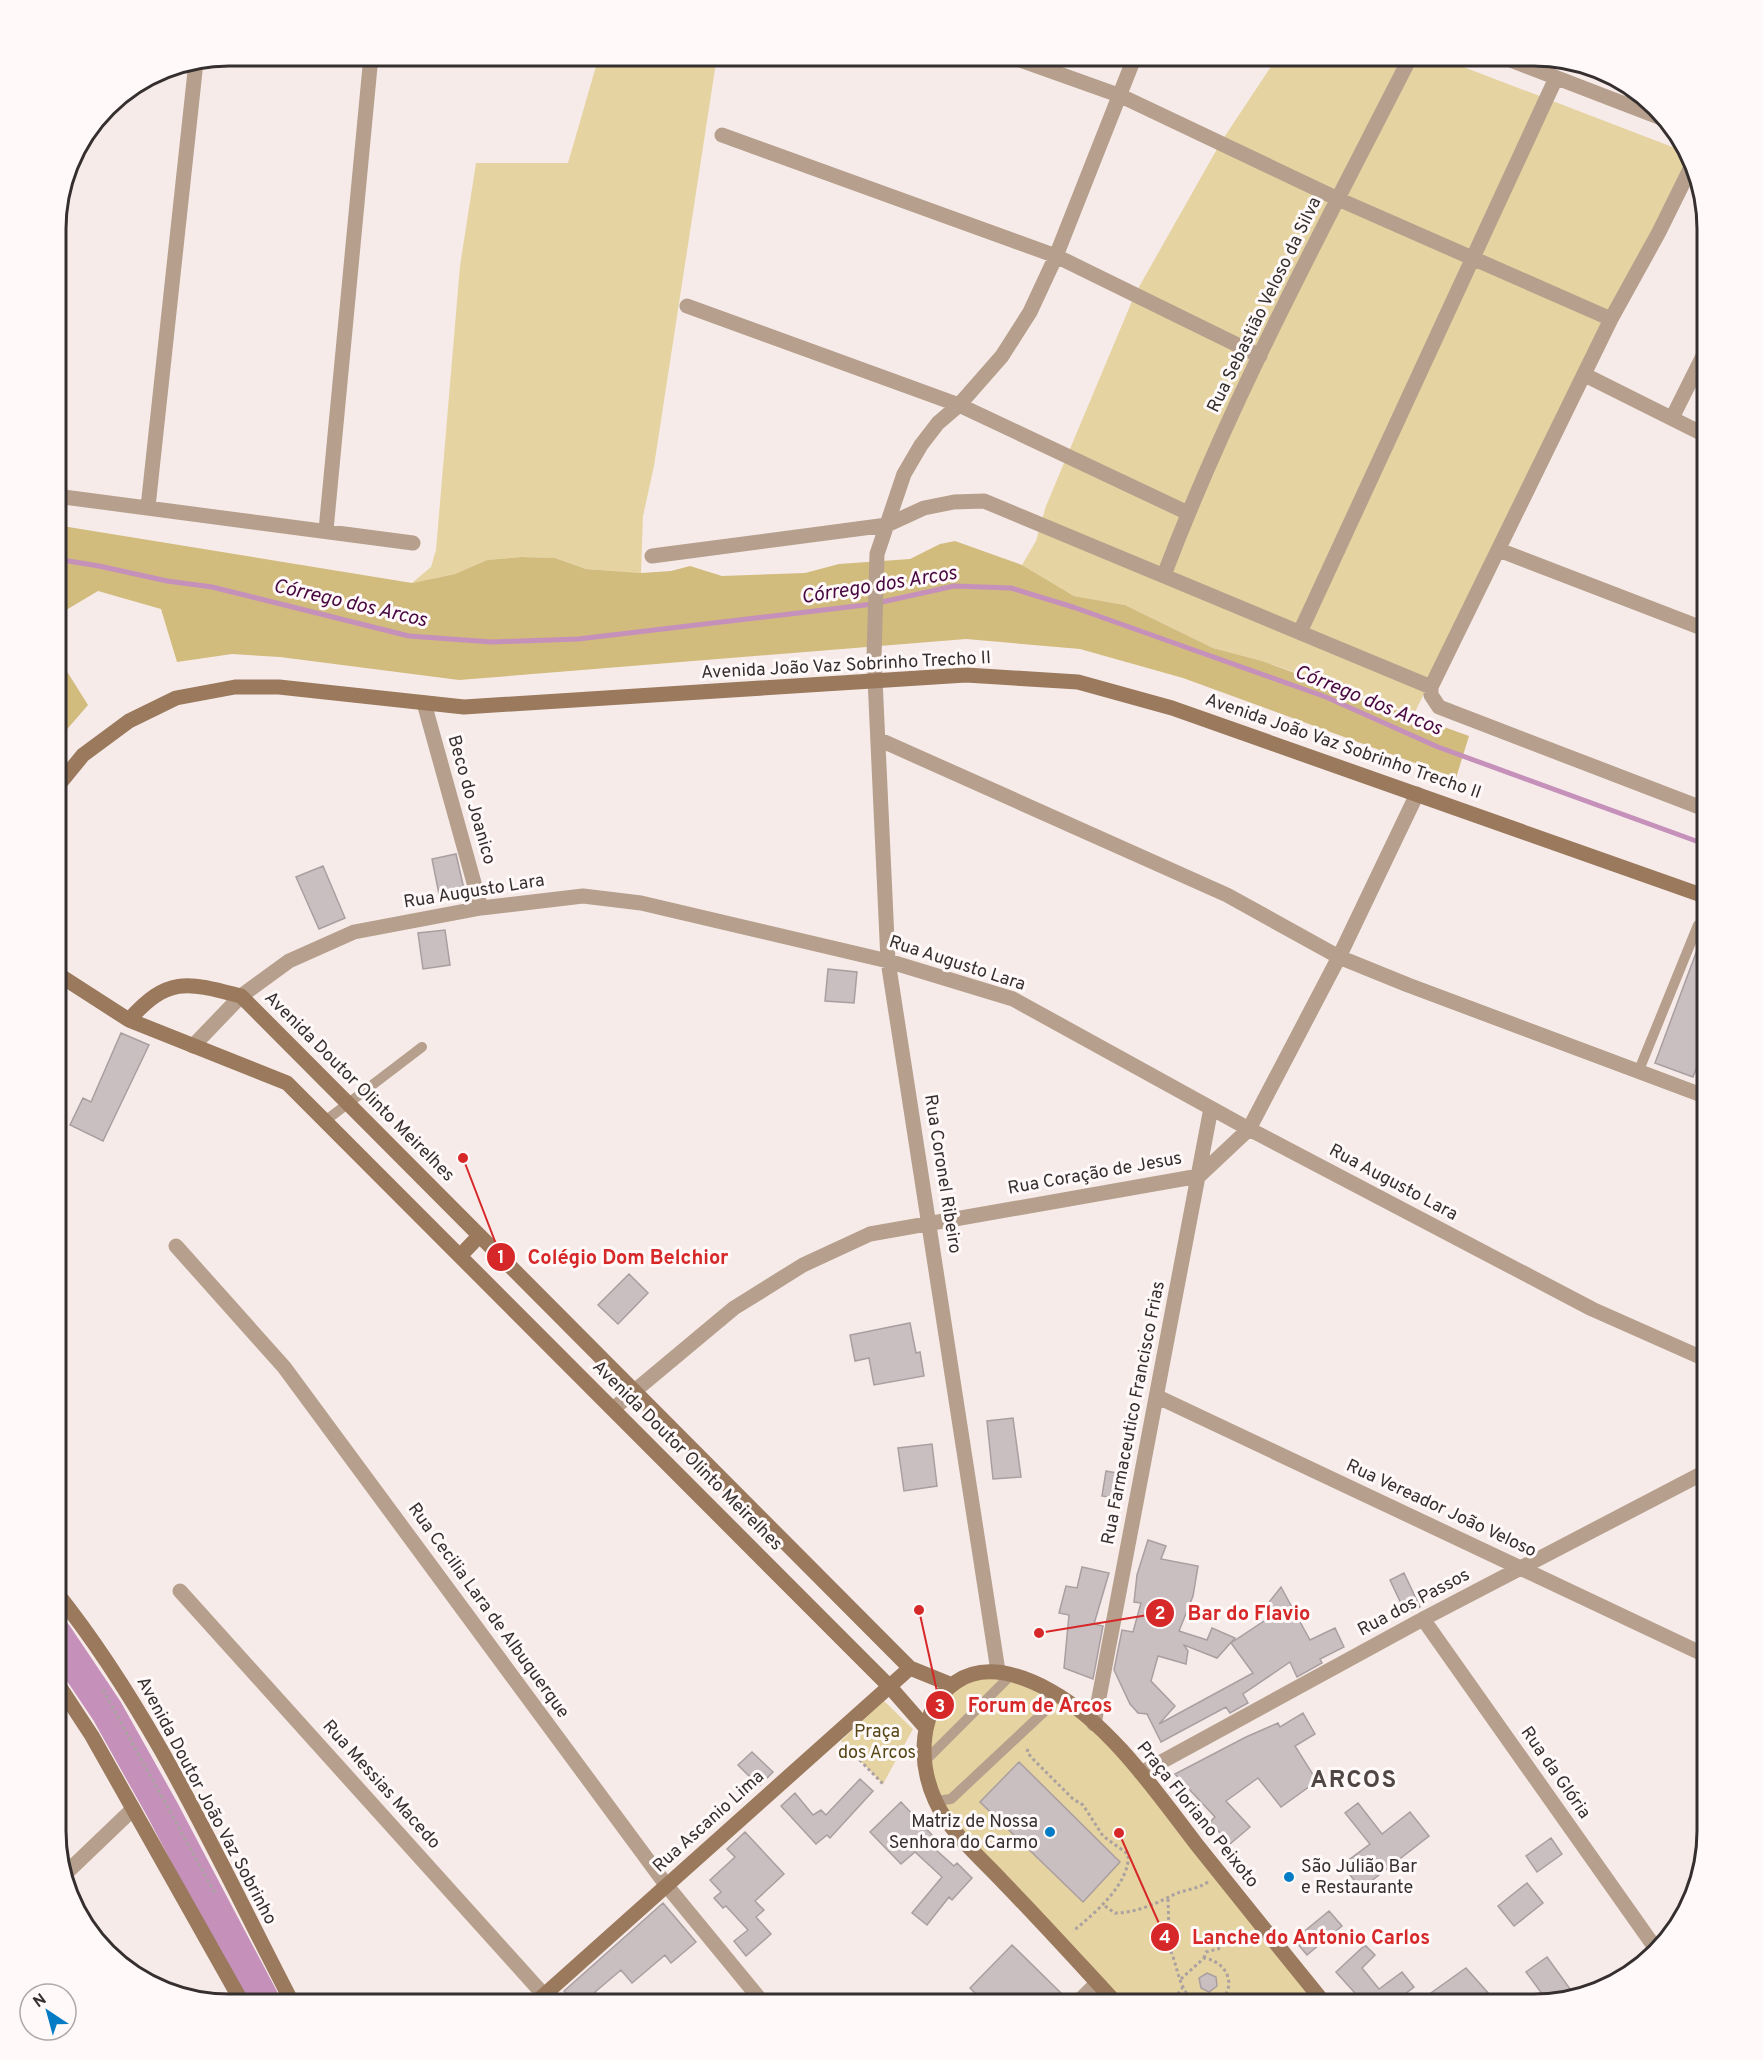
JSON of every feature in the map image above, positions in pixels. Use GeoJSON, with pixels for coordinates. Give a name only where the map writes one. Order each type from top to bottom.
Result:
{"type":"FeatureCollection","features":[{"type":"Feature","properties":{"kind":"main road","name":"Avenida João Vaz Sobrinho Trecho II"},"geometry":{"type":"LineString","coordinates":[[66,776],[83,755],[129,721],[176,698],[235,687],[279,687],[464,707],[966,675],[1078,682],[1172,708],[1697,893]]}},
{"type":"Feature","properties":{"kind":"main road"},"geometry":{"type":"LineString","coordinates":[[66,979],[129,1020]]}},
{"type":"Feature","properties":{"kind":"main road","name":"Avenida Doutor Olinto Meirelhes"},"geometry":{"type":"LineString","coordinates":[[925,1727],[890,1687],[287,1083],[129,1020],[149,997],[177,985],[213,989],[241,996],[910,1668],[952,1685]]}},
{"type":"Feature","properties":{"kind":"main road"},"geometry":{"type":"LineString","coordinates":[[459,1256],[479,1236]]}},
{"type":"Feature","properties":{"kind":"main road"},"geometry":{"type":"LineString","coordinates":[[750,1547],[770,1528]]}},
{"type":"Feature","properties":{"kind":"main road","name":"Avenida Doutor João Vaz Sobrinho"},"geometry":{"type":"LineString","coordinates":[[66,1605],[138,1707],[288,1994]]}},
{"type":"Feature","properties":{"kind":"main road","name":"Rua Ascanio Lima"},"geometry":{"type":"LineString","coordinates":[[551,1994],[910,1668]]}},
{"type":"Feature","properties":{"kind":"main road"},"geometry":{"type":"LineString","coordinates":[[1005,1673],[977,1672],[952,1685],[934,1708],[925,1727],[925,1761],[936,1801],[962,1838],[1107,1994]]}},
{"type":"Feature","properties":{"kind":"main road","name":"Praça Floriano Peixoto"},"geometry":{"type":"LineString","coordinates":[[1005,1673],[1049,1690],[1094,1724],[1141,1773],[1317,1994]]}},
{"type":"Feature","properties":{"kind":"main road"},"geometry":{"type":"LineString","coordinates":[[66,1696],[92,1736],[236,1994]]}},
{"type":"Feature","properties":{"kind":"street"},"geometry":{"type":"LineString","coordinates":[[326,530],[370,66]]}},
{"type":"Feature","properties":{"kind":"street"},"geometry":{"type":"LineString","coordinates":[[1037,66],[1121,96],[1338,199],[1611,319]]}},
{"type":"Feature","properties":{"kind":"street","name":"Rua Coronel Ribeiro"},"geometry":{"type":"LineString","coordinates":[[1005,1673],[888,961],[874,657],[877,554],[904,474],[921,445],[938,423],[959,405],[1002,356],[1030,312],[1056,256],[1132,66]]}},
{"type":"Feature","properties":{"kind":"street","name":"Rua Sebastião Veloso da Silva"},"geometry":{"type":"LineString","coordinates":[[1164,575],[1188,513],[1260,356],[1406,66]]}},
{"type":"Feature","properties":{"kind":"street"},"geometry":{"type":"LineString","coordinates":[[1525,66],[1648,113]]}},
{"type":"Feature","properties":{"kind":"street"},"geometry":{"type":"LineString","coordinates":[[148,507],[194,70]]}},
{"type":"Feature","properties":{"kind":"street"},"geometry":{"type":"LineString","coordinates":[[1300,632],[1556,78]]}},
{"type":"Feature","properties":{"kind":"street"},"geometry":{"type":"LineString","coordinates":[[722,135],[1056,256],[1260,356]]}},
{"type":"Feature","properties":{"kind":"street"},"geometry":{"type":"LineString","coordinates":[[1687,175],[1611,319],[1431,687],[1431,695],[1439,707],[1697,806]]}},
{"type":"Feature","properties":{"kind":"street"},"geometry":{"type":"LineString","coordinates":[[687,306],[959,405],[1188,513]]}},
{"type":"Feature","properties":{"kind":"street"},"geometry":{"type":"LineString","coordinates":[[1672,418],[1697,368]]}},
{"type":"Feature","properties":{"kind":"street"},"geometry":{"type":"LineString","coordinates":[[1585,375],[1697,431]]}},
{"type":"Feature","properties":{"kind":"street"},"geometry":{"type":"LineString","coordinates":[[66,497],[413,543]]}},
{"type":"Feature","properties":{"kind":"street"},"geometry":{"type":"LineString","coordinates":[[652,555],[887,525],[924,508],[954,502],[984,501],[1431,687]]}},
{"type":"Feature","properties":{"kind":"street"},"geometry":{"type":"LineString","coordinates":[[1499,550],[1632,599],[1697,626]]}},
{"type":"Feature","properties":{"kind":"street","name":"Beco do Joanico"},"geometry":{"type":"LineString","coordinates":[[424,703],[481,908]]}},
{"type":"Feature","properties":{"kind":"street"},"geometry":{"type":"LineString","coordinates":[[878,739],[1227,895],[1339,957],[1408,986],[1697,1093]]}},
{"type":"Feature","properties":{"kind":"street","name":"Rua Coração de Jesus"},"geometry":{"type":"LineString","coordinates":[[613,1409],[734,1308],[803,1265],[870,1234],[1198,1176],[1249,1129],[1339,957],[1417,794]]}},
{"type":"Feature","properties":{"kind":"street","name":"Rua Augusto Lara"},"geometry":{"type":"LineString","coordinates":[[193,1046],[241,996],[289,961],[354,932],[481,908],[583,896],[641,903],[888,961],[1013,999],[1249,1129],[1592,1310],[1697,1356]]}},
{"type":"Feature","properties":{"kind":"street","name":"Rua Farmaceutico Francisco Frias"},"geometry":{"type":"LineString","coordinates":[[1094,1724],[1158,1397],[1211,1108]]}},
{"type":"Feature","properties":{"kind":"street","name":"Rua Cecilia Lara de Albuquerque"},"geometry":{"type":"LineString","coordinates":[[176,1246],[284,1367],[667,1886],[756,1994]]}},
{"type":"Feature","properties":{"kind":"street","name":"Rua Vereador João Veloso"},"geometry":{"type":"LineString","coordinates":[[1158,1397],[1697,1651]]}},
{"type":"Feature","properties":{"kind":"street","name":"Rua dos Passos"},"geometry":{"type":"LineString","coordinates":[[1141,1773],[1423,1619],[1697,1476]]}},
{"type":"Feature","properties":{"kind":"street","name":"Rua Messias Macedo"},"geometry":{"type":"LineString","coordinates":[[180,1591],[537,1994]]}},
{"type":"Feature","properties":{"kind":"street","name":"Rua da Glória"},"geometry":{"type":"LineString","coordinates":[[1423,1619],[1652,1943]]}},
{"type":"Feature","properties":{"kind":"street"},"geometry":{"type":"LineString","coordinates":[[71,1869],[133,1809]]}},
{"type":"Feature","properties":{"kind":"street"},"geometry":{"type":"LineString","coordinates":[[1086,1994],[1097,1983]]}},
{"type":"Feature","properties":{"kind":"lane"},"geometry":{"type":"LineString","coordinates":[[1639,1070],[1697,927]]}},
{"type":"Feature","properties":{"kind":"lane"},"geometry":{"type":"LineString","coordinates":[[325,1121],[422,1047]]}},
{"type":"Feature","properties":{"kind":"lane"},"geometry":{"type":"LineString","coordinates":[[925,1761],[1005,1673]]}},
{"type":"Feature","properties":{"kind":"lane"},"geometry":{"type":"LineString","coordinates":[[936,1801],[951,1799],[1046,1710],[1049,1690]]}},
{"type":"Feature","properties":{"kind":"path"},"geometry":{"type":"LineString","coordinates":[[101,1686],[217,1896]]}},
{"type":"Feature","properties":{"kind":"path"},"geometry":{"type":"LineString","coordinates":[[836,1735],[883,1784]]}},
{"type":"Feature","properties":{"kind":"path"},"geometry":{"type":"LineString","coordinates":[[1031,1743],[1027,1752],[1033,1759],[1073,1799],[1083,1805],[1103,1836],[1128,1854],[1128,1867],[1105,1906],[1060,1942]]}},
{"type":"Feature","properties":{"kind":"path"},"geometry":{"type":"LineString","coordinates":[[1105,1906],[1115,1913],[1121,1913],[1168,1899],[1173,1894],[1198,1889],[1220,1873]]}},
{"type":"Feature","properties":{"kind":"path"},"geometry":{"type":"LineString","coordinates":[[1168,1899],[1169,1932],[1166,1943],[1173,1952],[1173,1960],[1186,1994]]}},
{"type":"Feature","properties":{"kind":"path"},"geometry":{"type":"LineString","coordinates":[[1181,1979],[1204,1958],[1206,1952],[1227,1944],[1257,1919]]}},
{"type":"Feature","properties":{"kind":"path"},"geometry":{"type":"LineString","coordinates":[[1204,1958],[1216,1960],[1226,1969],[1230,1982],[1224,1994]]}},
{"type":"Feature","properties":{"kind":"path"},"geometry":{"type":"LineString","coordinates":[[1178,1994],[1182,1988]]}},
{"type":"Feature","properties":{"kind":"green space"},"geometry":{"type":"Polygon","coordinates":[[[596,66],[715,66],[654,466],[643,516],[641,573],[586,569],[555,558],[521,557],[487,560],[455,574],[412,583],[431,567],[436,550],[460,266],[476,163],[568,163],[596,66]]]}},
{"type":"Feature","properties":{"kind":"green space"},"geometry":{"type":"Polygon","coordinates":[[[1271,66],[1461,66],[1675,148],[1684,167],[1414,714],[1262,661],[1213,648],[1125,605],[1074,596],[1022,565],[1036,541],[1046,506],[1135,294],[1221,142],[1271,66]]]}},
{"type":"Feature","properties":{"kind":"green space"},"geometry":{"type":"Polygon","coordinates":[[[1008,1676],[927,1757],[935,1709],[965,1677],[1008,1676]]]}},
{"type":"Feature","properties":{"kind":"green space"},"geometry":{"type":"Polygon","coordinates":[[[1013,1678],[1066,1703],[1139,1776],[1314,1994],[1110,1994],[950,1821],[928,1761],[1013,1678]]]}},
{"type":"Feature","properties":{"kind":"green space","name":"Praça dos Arcos"},"geometry":{"type":"Polygon","coordinates":[[[883,1700],[913,1729],[883,1784],[841,1741],[883,1700]]]}},
{"type":"Feature","properties":{"kind":"shaded area"},"geometry":{"type":"Polygon","coordinates":[[[66,527],[412,583],[455,574],[487,560],[521,557],[555,558],[586,569],[641,573],[671,571],[690,566],[722,576],[805,573],[839,564],[910,559],[940,544],[955,541],[1022,565],[1074,596],[1125,605],[1213,648],[1262,661],[1469,736],[1456,778],[1183,678],[1080,649],[966,639],[459,680],[280,657],[232,654],[177,662],[161,609],[98,591],[66,610],[66,527]]]}},
{"type":"Feature","properties":{"kind":"shaded area"},"geometry":{"type":"Polygon","coordinates":[[[66,670],[88,705],[66,730],[66,670]]]}},
{"type":"Feature","properties":{"kind":"building"},"geometry":{"type":"Polygon","coordinates":[[[456,854],[464,889],[439,894],[432,859],[456,854]]]}},
{"type":"Feature","properties":{"kind":"building"},"geometry":{"type":"Polygon","coordinates":[[[323,866],[345,918],[319,929],[296,877],[323,866]]]}},
{"type":"Feature","properties":{"kind":"building"},"geometry":{"type":"Polygon","coordinates":[[[445,930],[450,965],[423,969],[418,933],[445,930]]]}},
{"type":"Feature","properties":{"kind":"building"},"geometry":{"type":"Polygon","coordinates":[[[1697,950],[1697,1066],[1693,1077],[1655,1063],[1697,950]]]}},
{"type":"Feature","properties":{"kind":"building"},"geometry":{"type":"Polygon","coordinates":[[[828,969],[857,972],[854,1003],[825,1001],[828,969]]]}},
{"type":"Feature","properties":{"kind":"building"},"geometry":{"type":"Polygon","coordinates":[[[121,1033],[149,1045],[103,1141],[70,1125],[83,1098],[91,1102],[121,1033]]]}},
{"type":"Feature","properties":{"kind":"building"},"geometry":{"type":"Polygon","coordinates":[[[629,1274],[648,1293],[618,1324],[598,1305],[629,1274]]]}},
{"type":"Feature","properties":{"kind":"building"},"geometry":{"type":"Polygon","coordinates":[[[910,1323],[916,1353],[920,1352],[924,1376],[874,1385],[869,1358],[855,1361],[850,1335],[910,1323]]]}},
{"type":"Feature","properties":{"kind":"building"},"geometry":{"type":"Polygon","coordinates":[[[1013,1418],[1021,1477],[993,1479],[987,1421],[1013,1418]]]}},
{"type":"Feature","properties":{"kind":"building"},"geometry":{"type":"Polygon","coordinates":[[[932,1444],[937,1486],[904,1491],[898,1448],[932,1444]]]}},
{"type":"Feature","properties":{"kind":"building"},"geometry":{"type":"Polygon","coordinates":[[[1106,1471],[1123,1474],[1119,1499],[1102,1496],[1106,1471]]]}},
{"type":"Feature","properties":{"kind":"building"},"geometry":{"type":"Polygon","coordinates":[[[1148,1540],[1166,1546],[1161,1559],[1198,1566],[1193,1596],[1179,1631],[1207,1640],[1212,1628],[1235,1638],[1217,1658],[1184,1645],[1188,1651],[1186,1664],[1158,1656],[1151,1681],[1175,1706],[1159,1724],[1253,1673],[1231,1643],[1267,1619],[1262,1611],[1281,1587],[1310,1640],[1335,1628],[1344,1647],[1320,1659],[1322,1663],[1297,1677],[1290,1662],[1243,1694],[1248,1703],[1230,1713],[1226,1707],[1161,1742],[1147,1714],[1138,1713],[1130,1704],[1114,1670],[1122,1630],[1133,1632],[1141,1603],[1134,1602],[1137,1575],[1148,1540]]]}},
{"type":"Feature","properties":{"kind":"building"},"geometry":{"type":"Polygon","coordinates":[[[1082,1567],[1109,1573],[1094,1624],[1103,1626],[1093,1679],[1064,1668],[1069,1615],[1059,1613],[1066,1586],[1077,1588],[1082,1567]]]}},
{"type":"Feature","properties":{"kind":"building"},"geometry":{"type":"Polygon","coordinates":[[[1404,1573],[1420,1607],[1406,1614],[1390,1580],[1404,1573]]]}},
{"type":"Feature","properties":{"kind":"building"},"geometry":{"type":"Polygon","coordinates":[[[1303,1713],[1315,1734],[1295,1746],[1317,1781],[1281,1807],[1258,1778],[1226,1801],[1250,1827],[1230,1844],[1210,1822],[1215,1817],[1175,1774],[1246,1737],[1278,1723],[1280,1727],[1303,1713]]]}},
{"type":"Feature","properties":{"kind":"building"},"geometry":{"type":"Polygon","coordinates":[[[752,1752],[773,1772],[759,1786],[738,1765],[752,1752]]]}},
{"type":"Feature","properties":{"kind":"building","name":"Matriz de Nossa Senhora do Carmo"},"geometry":{"type":"Polygon","coordinates":[[[1019,1762],[1120,1862],[1083,1902],[980,1802],[1019,1762]]]}},
{"type":"Feature","properties":{"kind":"building"},"geometry":{"type":"Polygon","coordinates":[[[860,1779],[873,1791],[830,1838],[827,1835],[816,1844],[781,1806],[795,1793],[813,1815],[821,1810],[826,1815],[860,1779]]]}},
{"type":"Feature","properties":{"kind":"building"},"geometry":{"type":"Polygon","coordinates":[[[901,1802],[932,1835],[926,1841],[954,1866],[957,1863],[972,1878],[952,1900],[949,1897],[927,1925],[912,1913],[942,1877],[915,1852],[901,1864],[870,1832],[901,1802]]]}},
{"type":"Feature","properties":{"kind":"building"},"geometry":{"type":"Polygon","coordinates":[[[1358,1803],[1382,1834],[1410,1812],[1429,1836],[1361,1889],[1342,1865],[1370,1844],[1345,1813],[1358,1803]]]}},
{"type":"Feature","properties":{"kind":"building"},"geometry":{"type":"Polygon","coordinates":[[[745,1832],[784,1874],[755,1901],[764,1910],[756,1917],[771,1934],[746,1956],[734,1941],[748,1930],[726,1906],[723,1908],[714,1898],[721,1892],[710,1880],[735,1857],[727,1849],[745,1832]]]}},
{"type":"Feature","properties":{"kind":"building"},"geometry":{"type":"Polygon","coordinates":[[[1551,1838],[1562,1854],[1537,1872],[1526,1856],[1551,1838]]]}},
{"type":"Feature","properties":{"kind":"building"},"geometry":{"type":"Polygon","coordinates":[[[1527,1883],[1543,1903],[1514,1926],[1498,1906],[1527,1883]]]}},
{"type":"Feature","properties":{"kind":"building"},"geometry":{"type":"Polygon","coordinates":[[[663,1903],[696,1942],[671,1963],[665,1955],[632,1983],[621,1970],[595,1992],[597,1994],[567,1994],[564,1991],[663,1903]]]}},
{"type":"Feature","properties":{"kind":"building"},"geometry":{"type":"Polygon","coordinates":[[[1329,1911],[1342,1926],[1307,1955],[1296,1942],[1304,1937],[1301,1934],[1329,1911]]]}},
{"type":"Feature","properties":{"kind":"building"},"geometry":{"type":"Polygon","coordinates":[[[1012,1945],[1061,1993],[976,1994],[970,1988],[1012,1945]]]}},
{"type":"Feature","properties":{"kind":"building"},"geometry":{"type":"Polygon","coordinates":[[[1365,1945],[1375,1955],[1362,1968],[1379,1989],[1402,1972],[1414,1987],[1405,1994],[1356,1994],[1336,1972],[1365,1945]]]}},
{"type":"Feature","properties":{"kind":"building"},"geometry":{"type":"Polygon","coordinates":[[[1547,1957],[1570,1989],[1542,1994],[1526,1972],[1547,1957]]]}},
{"type":"Feature","properties":{"kind":"building"},"geometry":{"type":"Polygon","coordinates":[[[1466,1968],[1489,1994],[1432,1994],[1466,1968]]]}},
{"type":"Feature","properties":{"kind":"building"},"geometry":{"type":"Polygon","coordinates":[[[1207,1973],[1216,1977],[1217,1986],[1209,1992],[1201,1988],[1199,1978],[1207,1973]]]}},
{"type":"Feature","properties":{"kind":"waterway","name":"Córrego dos Arcos"},"geometry":{"type":"LineString","coordinates":[[66,561],[167,581],[212,587],[409,636],[492,642],[578,639],[873,604],[954,586],[1011,588],[1073,607],[1326,697],[1438,747],[1697,841]]}},
{"type":"Feature","properties":{"kind":"waterway"},"geometry":{"type":"LineString","coordinates":[[66,1650],[107,1711],[162,1809],[260,1994]]}},
{"type":"Feature","properties":{"kind":"place","name":"Colégio Dom Belchior"},"geometry":{"type":"Point","coordinates":[463,1158]}},
{"type":"Feature","properties":{"kind":"place","name":"Forum de Arcos"},"geometry":{"type":"Point","coordinates":[919,1610]}},
{"type":"Feature","properties":{"kind":"place","name":"Bar do Flavio"},"geometry":{"type":"Point","coordinates":[1039,1633]}},
{"type":"Feature","properties":{"kind":"place","name":"Matriz de Nossa Senhora do Carmo"},"geometry":{"type":"Point","coordinates":[1050,1832]}},
{"type":"Feature","properties":{"kind":"place","name":"Lanche do Antonio Carlos"},"geometry":{"type":"Point","coordinates":[1119,1833]}},
{"type":"Feature","properties":{"kind":"place","name":"São Julião Bar e Restaurante"},"geometry":{"type":"Point","coordinates":[1289,1877]}},
{"type":"Feature","properties":{"kind":"district","name":"ARCOS"},"geometry":{"type":"Point","coordinates":[1354,1781]}}]}
